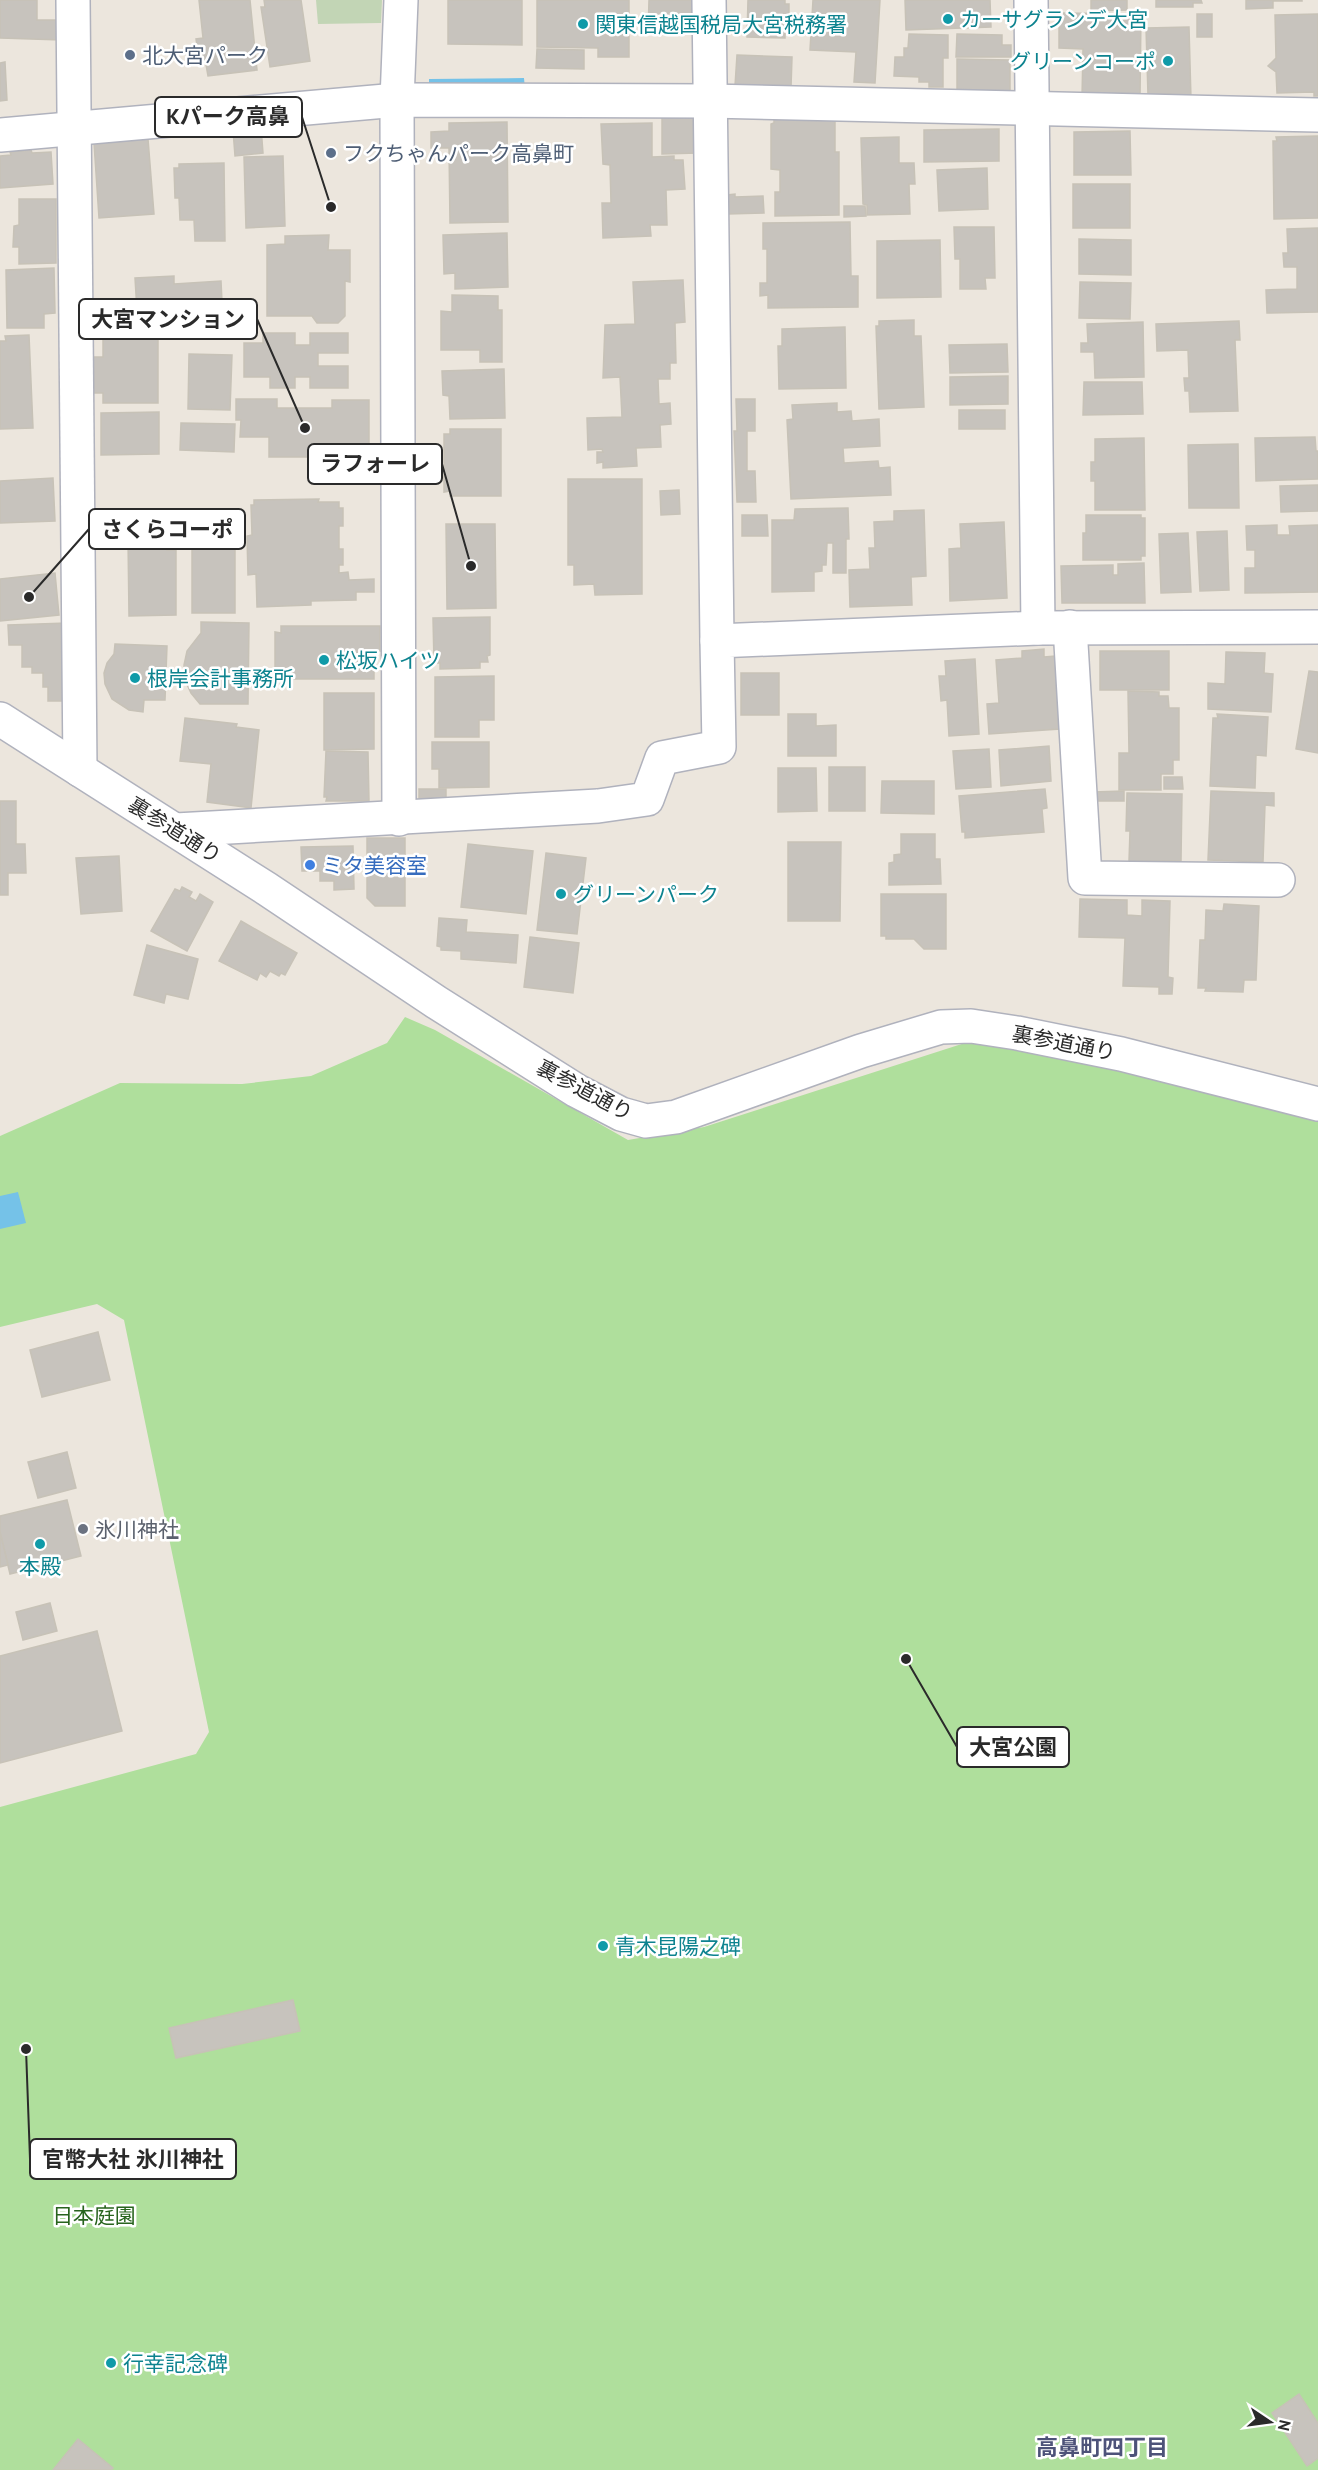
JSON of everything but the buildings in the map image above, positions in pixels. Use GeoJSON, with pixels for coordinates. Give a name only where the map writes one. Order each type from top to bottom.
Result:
{"type":"FeatureCollection","features":[{"type":"Feature","properties":{"kind":"street"},"geometry":{"type":"LineString","coordinates":[[73,0],[80,770]]}},
{"type":"Feature","properties":{"kind":"street"},"geometry":{"type":"LineString","coordinates":[[399,819],[397,100],[401,0]]}},
{"type":"Feature","properties":{"kind":"street"},"geometry":{"type":"LineString","coordinates":[[176,830],[598,806],[647,799],[662,758],[719,747],[709,0]]}},
{"type":"Feature","properties":{"kind":"street"},"geometry":{"type":"LineString","coordinates":[[1030,0],[1038,628]]}},
{"type":"Feature","properties":{"kind":"street"},"geometry":{"type":"LineString","coordinates":[[0,135],[397,100],[710,101],[1318,115]]}},
{"type":"Feature","properties":{"kind":"street"},"geometry":{"type":"LineString","coordinates":[[717,641],[1070,627],[1318,627]]}},
{"type":"Feature","properties":{"kind":"street"},"geometry":{"type":"LineString","coordinates":[[1070,627],[1085,878],[1278,880]]}},
{"type":"Feature","properties":{"kind":"street","name":"裏参道通り"},"geometry":{"type":"LineString","coordinates":[[0,719],[176,830],[436,1002],[577,1091],[621,1114],[646,1121],[676,1117],[861,1051],[941,1027],[971,1026],[1121,1054],[1318,1104]]}},
{"type":"Feature","properties":{"kind":"green space"},"geometry":{"type":"Polygon","coordinates":[[[316,0],[382,0],[381,23],[318,24],[316,0]]]}},
{"type":"Feature","properties":{"kind":"green space","name":"日本庭園"},"geometry":{"type":"Polygon","coordinates":[[[405,1017],[435,1030],[628,1140],[704,1127],[971,1041],[1051,1051],[1318,1115],[1318,2470],[0,2470],[0,1807],[196,1754],[209,1732],[124,1320],[97,1304],[0,1327],[0,1136],[120,1083],[242,1084],[311,1076],[387,1043],[405,1017]]]}},
{"type":"Feature","properties":{"kind":"water"},"geometry":{"type":"Polygon","coordinates":[[[524,78],[525,89],[429,89],[429,79],[524,78]]]}},
{"type":"Feature","properties":{"kind":"water"},"geometry":{"type":"Polygon","coordinates":[[[18,1192],[26,1223],[0,1229],[0,1196],[18,1192]]]}},
{"type":"Feature","properties":{"kind":"place","name":"カーサグランデ大宮"},"geometry":{"type":"Point","coordinates":[948,19]}},
{"type":"Feature","properties":{"kind":"place","name":"関東信越国税局大宮税務署"},"geometry":{"type":"Point","coordinates":[583,24]}},
{"type":"Feature","properties":{"kind":"place","name":"北大宮パーク"},"geometry":{"type":"Point","coordinates":[130,55]}},
{"type":"Feature","properties":{"kind":"place","name":"グリーンコーポ"},"geometry":{"type":"Point","coordinates":[1168,61]}},
{"type":"Feature","properties":{"kind":"place","name":"フクちゃんパーク高鼻町"},"geometry":{"type":"Point","coordinates":[331,153]}},
{"type":"Feature","properties":{"kind":"place","name":"Kパーク高鼻"},"geometry":{"type":"Point","coordinates":[331,207]}},
{"type":"Feature","properties":{"kind":"place","name":"大宮マンション"},"geometry":{"type":"Point","coordinates":[305,428]}},
{"type":"Feature","properties":{"kind":"place","name":"ラフォーレ"},"geometry":{"type":"Point","coordinates":[471,566]}},
{"type":"Feature","properties":{"kind":"place","name":"さくらコーポ"},"geometry":{"type":"Point","coordinates":[29,597]}},
{"type":"Feature","properties":{"kind":"place","name":"松坂ハイツ"},"geometry":{"type":"Point","coordinates":[324,660]}},
{"type":"Feature","properties":{"kind":"place","name":"根岸会計事務所"},"geometry":{"type":"Point","coordinates":[135,678]}},
{"type":"Feature","properties":{"kind":"place","name":"ミタ美容室"},"geometry":{"type":"Point","coordinates":[310,865]}},
{"type":"Feature","properties":{"kind":"place","name":"グリーンパーク"},"geometry":{"type":"Point","coordinates":[561,894]}},
{"type":"Feature","properties":{"kind":"place","name":"氷川神社"},"geometry":{"type":"Point","coordinates":[83,1529]}},
{"type":"Feature","properties":{"kind":"place","name":"本殿"},"geometry":{"type":"Point","coordinates":[40,1544]}},
{"type":"Feature","properties":{"kind":"place","name":"大宮公園"},"geometry":{"type":"Point","coordinates":[906,1659]}},
{"type":"Feature","properties":{"kind":"place","name":"青木昆陽之碑"},"geometry":{"type":"Point","coordinates":[603,1946]}},
{"type":"Feature","properties":{"kind":"place","name":"官幣大社 氷川神社"},"geometry":{"type":"Point","coordinates":[26,2049]}},
{"type":"Feature","properties":{"kind":"place","name":"行幸記念碑"},"geometry":{"type":"Point","coordinates":[111,2363]}},
{"type":"Feature","properties":{"kind":"district","name":"高鼻町四丁目"},"geometry":{"type":"Point","coordinates":[1102,2447]}}]}
